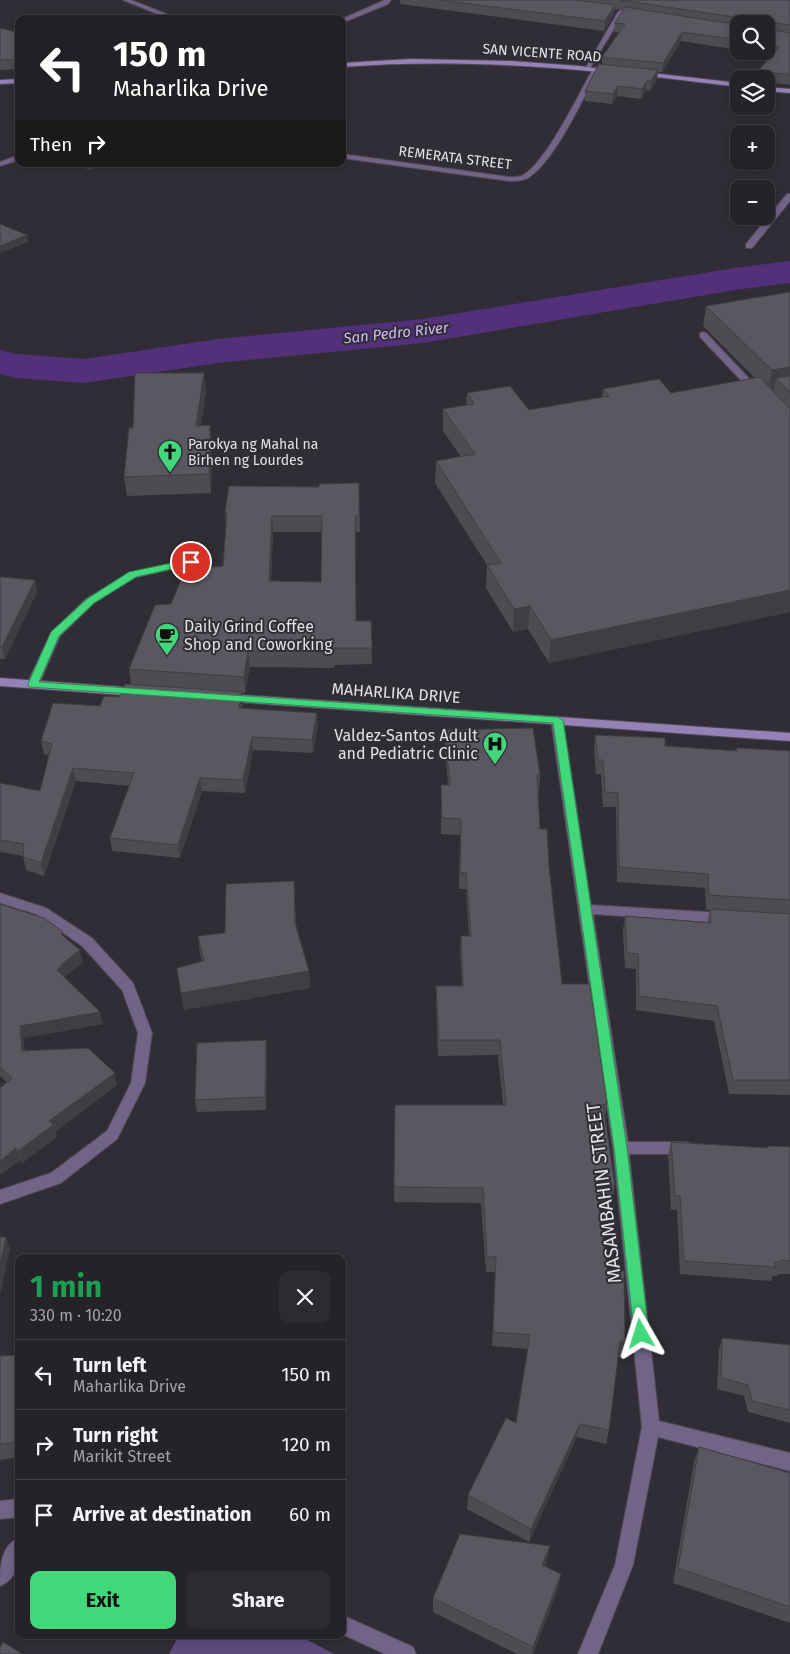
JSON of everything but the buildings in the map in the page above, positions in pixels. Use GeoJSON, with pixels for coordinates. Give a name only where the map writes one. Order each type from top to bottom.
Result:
{"type":"FeatureCollection","features":[{"type":"Feature","properties":{"kind":"main road","name":"SAN VICENTE ROAD"},"geometry":{"type":"LineString","coordinates":[[346,65],[386,61],[458,60],[615,71]]}},
{"type":"Feature","properties":{"kind":"main road"},"geometry":{"type":"LineString","coordinates":[[635,73],[730,84]]}},
{"type":"Feature","properties":{"kind":"main road"},"geometry":{"type":"LineString","coordinates":[[0,82],[15,81]]}},
{"type":"Feature","properties":{"kind":"main road"},"geometry":{"type":"LineString","coordinates":[[775,90],[790,92]]}},
{"type":"Feature","properties":{"kind":"main road"},"geometry":{"type":"LineString","coordinates":[[0,682],[152,692]]}},
{"type":"Feature","properties":{"kind":"main road","name":"MAHARLIKA DRIVE"},"geometry":{"type":"LineString","coordinates":[[211,696],[790,737]]}},
{"type":"Feature","properties":{"kind":"street"},"geometry":{"type":"LineString","coordinates":[[126,0],[165,15]]}},
{"type":"Feature","properties":{"kind":"street"},"geometry":{"type":"LineString","coordinates":[[346,19],[386,3],[388,0]]}},
{"type":"Feature","properties":{"kind":"street"},"geometry":{"type":"LineString","coordinates":[[612,11],[641,15]]}},
{"type":"Feature","properties":{"kind":"street"},"geometry":{"type":"LineString","coordinates":[[587,68],[622,12]]}},
{"type":"Feature","properties":{"kind":"street","name":"REMERATA STREET"},"geometry":{"type":"LineString","coordinates":[[346,157],[509,179],[521,178],[528,174],[550,150],[596,69]]}},
{"type":"Feature","properties":{"kind":"street"},"geometry":{"type":"LineString","coordinates":[[0,164],[15,158]]}},
{"type":"Feature","properties":{"kind":"street"},"geometry":{"type":"LineString","coordinates":[[750,246],[790,196]]}},
{"type":"Feature","properties":{"kind":"street"},"geometry":{"type":"LineString","coordinates":[[703,335],[761,397]]}},
{"type":"Feature","properties":{"kind":"street"},"geometry":{"type":"LineString","coordinates":[[33,684],[55,634],[90,601],[133,574],[191,562]]}},
{"type":"Feature","properties":{"kind":"street","name":"MASAMBAHIN STREET"},"geometry":{"type":"LineString","coordinates":[[557,720],[620,1148],[651,1427],[624,1564],[588,1654]]}},
{"type":"Feature","properties":{"kind":"street"},"geometry":{"type":"LineString","coordinates":[[0,898],[41,911],[87,942],[128,987],[145,1034],[138,1083],[112,1134],[56,1178],[0,1197]]}},
{"type":"Feature","properties":{"kind":"street"},"geometry":{"type":"LineString","coordinates":[[584,910],[741,919]]}},
{"type":"Feature","properties":{"kind":"street"},"geometry":{"type":"LineString","coordinates":[[620,1148],[700,1148]]}},
{"type":"Feature","properties":{"kind":"street"},"geometry":{"type":"LineString","coordinates":[[651,1427],[790,1462]]}},
{"type":"Feature","properties":{"kind":"street"},"geometry":{"type":"LineString","coordinates":[[0,1510],[15,1508]]}},
{"type":"Feature","properties":{"kind":"street"},"geometry":{"type":"LineString","coordinates":[[0,1577],[15,1553]]}},
{"type":"Feature","properties":{"kind":"street"},"geometry":{"type":"LineString","coordinates":[[346,1626],[406,1654]]}},
{"type":"Feature","properties":{"kind":"shaded area"},"geometry":{"type":"Polygon","coordinates":[[[177,1639],[306,1639],[334,1654],[169,1654],[177,1639]]]}},
{"type":"Feature","properties":{"kind":"waterway","name":"San Pedro River"},"geometry":{"type":"LineString","coordinates":[[0,362],[15,366],[84,371],[218,351],[423,331],[735,279],[790,272]]}},
{"type":"Feature","properties":{"kind":"place","name":"Parokya ng Mahal na Birhen ng Lourdes"},"geometry":{"type":"Point","coordinates":[170,473]}},
{"type":"Feature","properties":{"kind":"place","name":"Daily Grind Coffee Shop and Coworking"},"geometry":{"type":"Point","coordinates":[167,656]}},
{"type":"Feature","properties":{"kind":"place","name":"Valdez-Santos Adult and Pediatric Clinic"},"geometry":{"type":"Point","coordinates":[495,765]}},
{"type":"Feature","properties":{"kind":"route"},"geometry":{"type":"LineString","coordinates":[[191,562],[133,574],[90,601],[55,634],[33,684],[557,720],[620,1148],[641,1334]]}}]}
